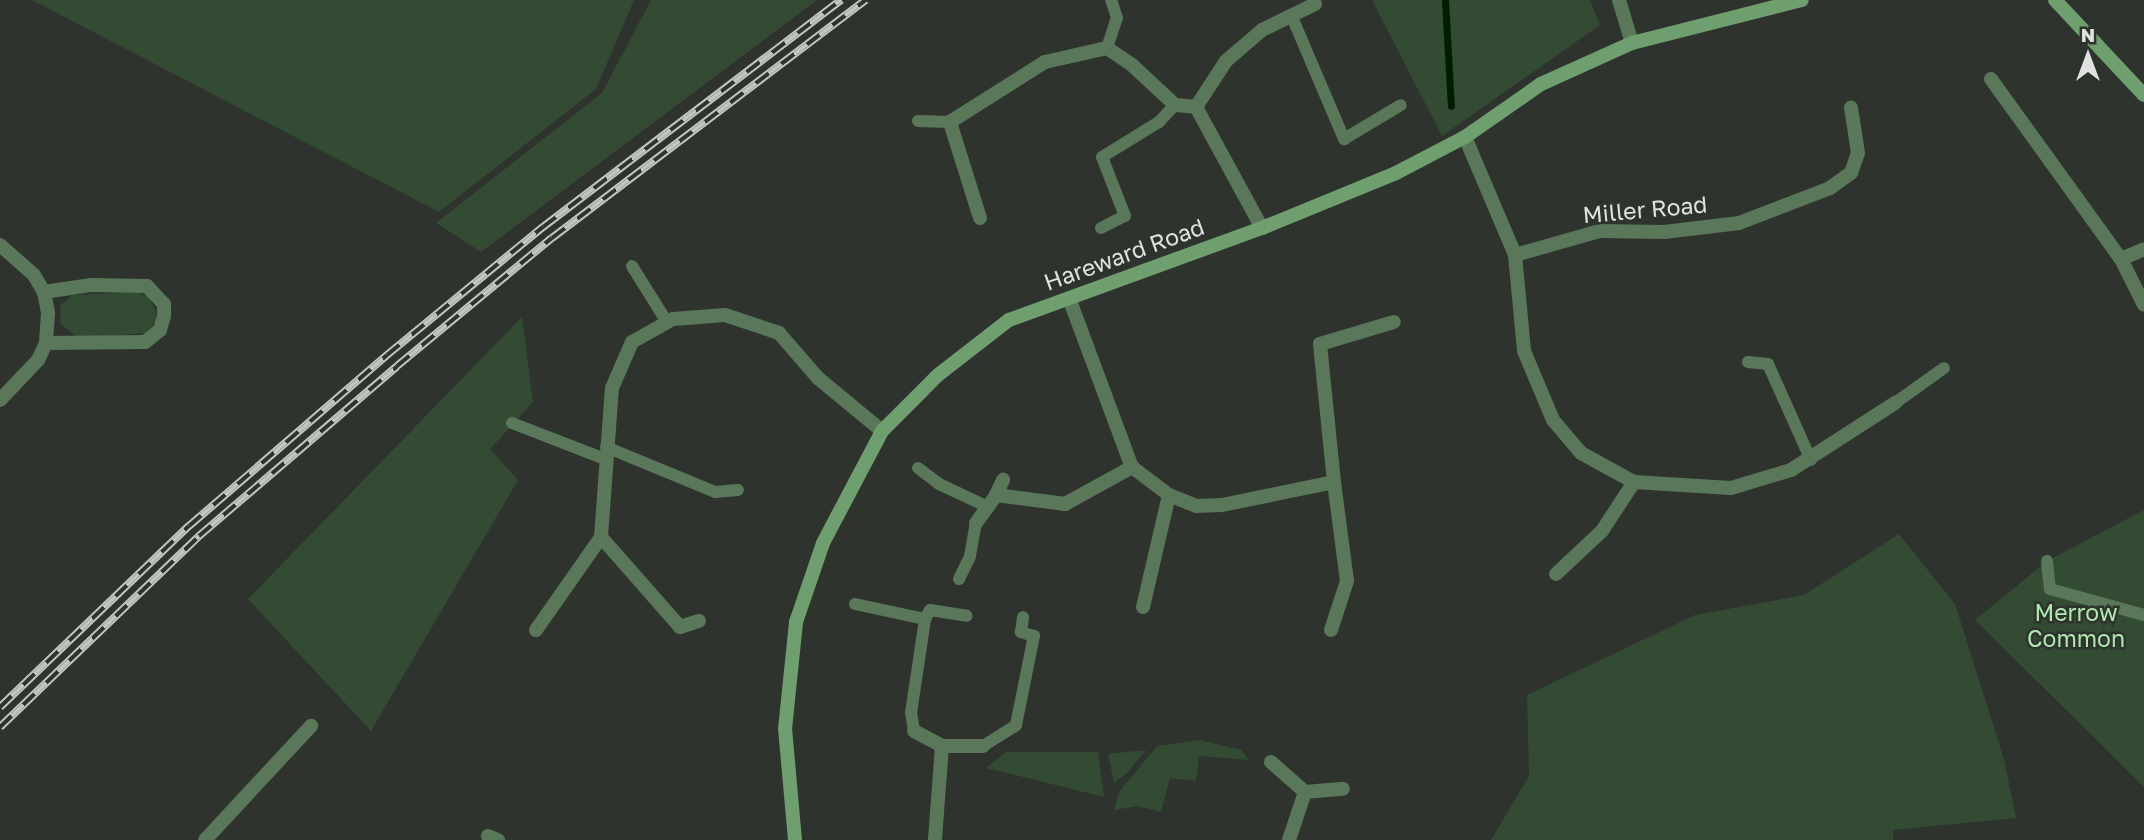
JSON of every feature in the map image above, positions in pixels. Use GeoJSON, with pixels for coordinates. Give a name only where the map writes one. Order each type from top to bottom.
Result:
{"type":"FeatureCollection","features":[{"type":"Feature","properties":{"kind":"street"},"geometry":{"type":"LineString","coordinates":[[1619,0],[1632,43]]}},
{"type":"Feature","properties":{"kind":"street","name":"Hareward Road"},"geometry":{"type":"LineString","coordinates":[[795,840],[785,729],[796,622],[823,543],[882,432],[938,375],[1009,320],[1262,228],[1396,173],[1465,137],[1541,84],[1632,43],[1802,0]]}},
{"type":"Feature","properties":{"kind":"street"},"geometry":{"type":"LineString","coordinates":[[2055,0],[2144,95]]}},
{"type":"Feature","properties":{"kind":"street"},"geometry":{"type":"LineString","coordinates":[[1196,107],[1226,61],[1262,30],[1315,4]]}},
{"type":"Feature","properties":{"kind":"street"},"geometry":{"type":"LineString","coordinates":[[980,218],[950,122],[1045,62],[1107,48],[1132,65],[1175,105],[1196,107]]}},
{"type":"Feature","properties":{"kind":"street"},"geometry":{"type":"LineString","coordinates":[[1992,79],[2121,259],[2144,305]]}},
{"type":"Feature","properties":{"kind":"street"},"geometry":{"type":"LineString","coordinates":[[1196,107],[1262,228]]}},
{"type":"Feature","properties":{"kind":"street","name":"Miller Road"},"geometry":{"type":"LineString","coordinates":[[1515,255],[1600,231],[1664,232],[1740,223],[1830,188],[1851,173],[1858,153],[1851,108]]}},
{"type":"Feature","properties":{"kind":"street"},"geometry":{"type":"LineString","coordinates":[[1465,137],[1515,255],[1524,351],[1553,420],[1581,453],[1634,482],[1731,488],[1811,460],[1895,403]]}},
{"type":"Feature","properties":{"kind":"street"},"geometry":{"type":"LineString","coordinates":[[0,245],[34,275],[44,292],[48,313],[46,344],[29,374],[0,400]]}},
{"type":"Feature","properties":{"kind":"street"},"geometry":{"type":"LineString","coordinates":[[2121,259],[2144,248]]}},
{"type":"Feature","properties":{"kind":"street"},"geometry":{"type":"LineString","coordinates":[[44,292],[91,285],[147,286],[164,304],[160,330],[145,342],[46,344]]}},
{"type":"Feature","properties":{"kind":"street"},"geometry":{"type":"LineString","coordinates":[[1069,298],[1132,467],[1170,495],[1196,506],[1223,505],[1334,482]]}},
{"type":"Feature","properties":{"kind":"street"},"geometry":{"type":"LineString","coordinates":[[536,630],[601,537],[612,388],[632,342],[667,322],[725,315],[779,333],[818,378],[882,432]]}},
{"type":"Feature","properties":{"kind":"street"},"geometry":{"type":"LineString","coordinates":[[1332,630],[1347,581],[1320,344],[1394,322]]}},
{"type":"Feature","properties":{"kind":"street"},"geometry":{"type":"LineString","coordinates":[[992,501],[1065,504],[1107,484],[1132,467]]}},
{"type":"Feature","properties":{"kind":"street"},"geometry":{"type":"LineString","coordinates":[[976,523],[1003,480]]}},
{"type":"Feature","properties":{"kind":"street"},"geometry":{"type":"LineString","coordinates":[[1556,574],[1602,531],[1634,482]]}},
{"type":"Feature","properties":{"kind":"street"},"geometry":{"type":"LineString","coordinates":[[1143,607],[1170,495]]}},
{"type":"Feature","properties":{"kind":"street"},"geometry":{"type":"LineString","coordinates":[[601,537],[680,627],[699,621]]}},
{"type":"Feature","properties":{"kind":"street"},"geometry":{"type":"LineString","coordinates":[[205,840],[311,726]]}},
{"type":"Feature","properties":{"kind":"street"},"geometry":{"type":"LineString","coordinates":[[914,731],[942,746],[983,746]]}},
{"type":"Feature","properties":{"kind":"street"},"geometry":{"type":"LineString","coordinates":[[935,840],[942,746]]}},
{"type":"Feature","properties":{"kind":"street"},"geometry":{"type":"LineString","coordinates":[[1271,762],[1305,792],[1343,789]]}},
{"type":"Feature","properties":{"kind":"street"},"geometry":{"type":"LineString","coordinates":[[1289,840],[1305,792]]}},
{"type":"Feature","properties":{"kind":"lane"},"geometry":{"type":"LineString","coordinates":[[1107,48],[1117,18],[1111,0]]}},
{"type":"Feature","properties":{"kind":"lane"},"geometry":{"type":"LineString","coordinates":[[1292,17],[1344,139],[1401,105]]}},
{"type":"Feature","properties":{"kind":"lane"},"geometry":{"type":"LineString","coordinates":[[1101,228],[1125,216],[1102,157],[1159,122],[1175,105]]}},
{"type":"Feature","properties":{"kind":"lane"},"geometry":{"type":"LineString","coordinates":[[918,121],[950,122]]}},
{"type":"Feature","properties":{"kind":"lane"},"geometry":{"type":"LineString","coordinates":[[632,266],[667,322]]}},
{"type":"Feature","properties":{"kind":"lane"},"geometry":{"type":"LineString","coordinates":[[1748,362],[1768,364],[1811,460]]}},
{"type":"Feature","properties":{"kind":"lane"},"geometry":{"type":"LineString","coordinates":[[1895,403],[1944,368]]}},
{"type":"Feature","properties":{"kind":"lane"},"geometry":{"type":"LineString","coordinates":[[512,423],[715,492],[738,490]]}},
{"type":"Feature","properties":{"kind":"lane"},"geometry":{"type":"LineString","coordinates":[[918,468],[939,484],[992,501]]}},
{"type":"Feature","properties":{"kind":"lane"},"geometry":{"type":"LineString","coordinates":[[959,579],[970,556],[976,523]]}},
{"type":"Feature","properties":{"kind":"lane"},"geometry":{"type":"LineString","coordinates":[[2047,561],[2050,589],[2144,615]]}},
{"type":"Feature","properties":{"kind":"lane"},"geometry":{"type":"LineString","coordinates":[[855,604],[925,619]]}},
{"type":"Feature","properties":{"kind":"lane"},"geometry":{"type":"LineString","coordinates":[[914,731],[911,713],[925,619],[930,610],[967,616]]}},
{"type":"Feature","properties":{"kind":"lane"},"geometry":{"type":"LineString","coordinates":[[983,746],[1016,725],[1034,636],[1021,632],[1023,617]]}},
{"type":"Feature","properties":{"kind":"green space"},"geometry":{"type":"Polygon","coordinates":[[[32,0],[634,0],[596,89],[439,212],[32,0]]]}},
{"type":"Feature","properties":{"kind":"green space"},"geometry":{"type":"Polygon","coordinates":[[[651,0],[817,0],[481,252],[436,223],[602,93],[651,0]]]}},
{"type":"Feature","properties":{"kind":"green space"},"geometry":{"type":"Polygon","coordinates":[[[1372,0],[1590,0],[1600,25],[1442,136],[1372,0]]]}},
{"type":"Feature","properties":{"kind":"green space"},"geometry":{"type":"Polygon","coordinates":[[[136,292],[148,296],[156,311],[156,321],[147,333],[78,338],[61,324],[60,306],[72,295],[136,292]]]}},
{"type":"Feature","properties":{"kind":"green space"},"geometry":{"type":"Polygon","coordinates":[[[522,317],[533,402],[490,449],[518,480],[371,731],[248,599],[522,317]]]}},
{"type":"Feature","properties":{"kind":"green space","name":"Merrow Common"},"geometry":{"type":"Polygon","coordinates":[[[2144,510],[2144,787],[1975,620],[2047,561],[2144,510]]]}},
{"type":"Feature","properties":{"kind":"green space"},"geometry":{"type":"Polygon","coordinates":[[[1899,534],[1955,604],[2004,759],[2016,818],[1893,830],[1893,840],[1491,840],[1529,776],[1527,695],[1695,615],[1804,595],[1899,534]]]}},
{"type":"Feature","properties":{"kind":"green space"},"geometry":{"type":"Polygon","coordinates":[[[1200,740],[1241,750],[1249,760],[1199,756],[1196,781],[1170,778],[1161,812],[1138,806],[1114,810],[1119,792],[1157,746],[1200,740]]]}},
{"type":"Feature","properties":{"kind":"green space"},"geometry":{"type":"Polygon","coordinates":[[[1146,750],[1127,773],[1114,783],[1108,754],[1146,750]]]}},
{"type":"Feature","properties":{"kind":"green space"},"geometry":{"type":"Polygon","coordinates":[[[1006,752],[1098,752],[1104,797],[986,768],[1006,752]]]}},
{"type":"Feature","properties":{"kind":"waterway"},"geometry":{"type":"LineString","coordinates":[[1445,0],[1451,106]]}},
{"type":"Feature","properties":{"kind":"railway"},"geometry":{"type":"LineString","coordinates":[[0,707],[189,526],[387,355],[543,227],[841,0]]}},
{"type":"Feature","properties":{"kind":"railway"},"geometry":{"type":"LineString","coordinates":[[0,727],[199,536],[397,366],[552,238],[866,0]]}}]}
